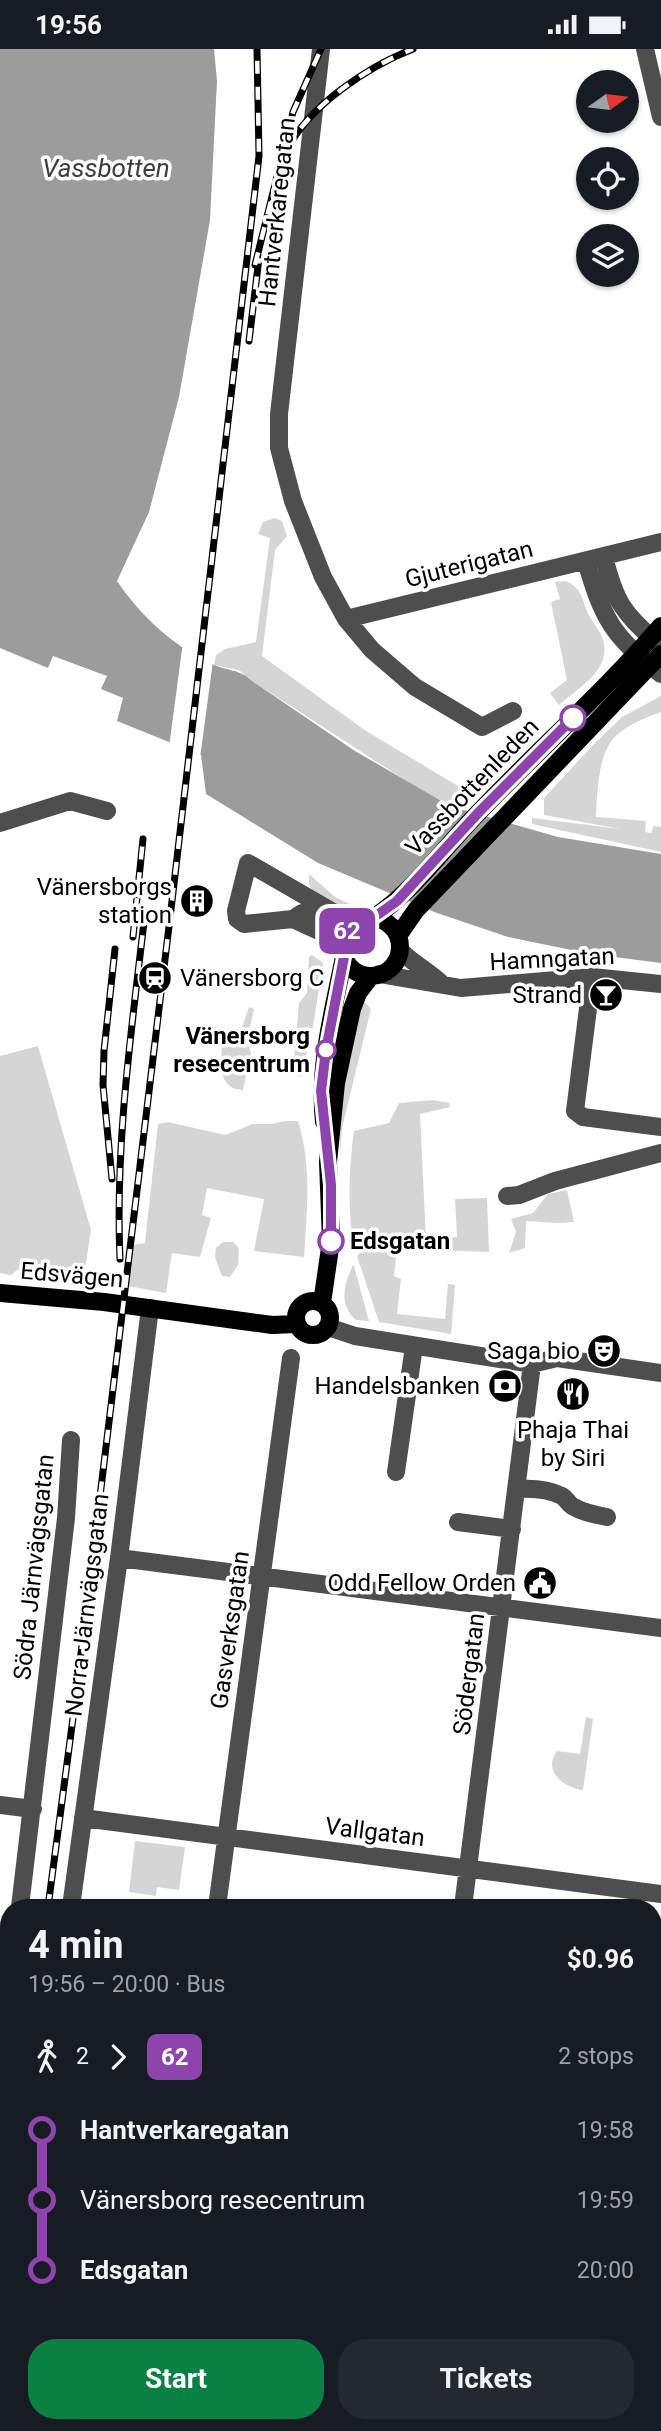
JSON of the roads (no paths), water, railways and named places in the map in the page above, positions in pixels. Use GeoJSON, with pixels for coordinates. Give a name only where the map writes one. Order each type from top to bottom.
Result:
{"type":"FeatureCollection","features":[{"type":"Feature","properties":{"kind":"main road","name":"Vassbottenleden"},"geometry":{"type":"LineString","coordinates":[[399,943],[416,910],[652,662],[658,637]]}},
{"type":"Feature","properties":{"kind":"main road","name":"Vassbottenleden"},"geometry":{"type":"LineString","coordinates":[[369,918],[397,901],[479,812],[652,662]]}},
{"type":"Feature","properties":{"kind":"main road"},"geometry":{"type":"LineString","coordinates":[[322,1303],[332,1230],[321,1091],[326,1050],[343,949],[351,926],[369,918],[389,924],[399,943],[393,965],[375,975],[358,993],[352,1009],[336,1083],[328,1162]]}},
{"type":"Feature","properties":{"kind":"main road"},"geometry":{"type":"LineString","coordinates":[[343,949],[355,970],[375,975]]}},
{"type":"Feature","properties":{"kind":"main road","name":"Edsvägen"},"geometry":{"type":"LineString","coordinates":[[0,1293],[145,1307]]}},
{"type":"Feature","properties":{"kind":"main road"},"geometry":{"type":"LineString","coordinates":[[313,1301],[322,1303],[330,1313],[328,1327],[323,1333],[312,1336],[304,1333],[296,1324],[296,1316],[302,1305],[313,1301]]}},
{"type":"Feature","properties":{"kind":"main road"},"geometry":{"type":"LineString","coordinates":[[145,1307],[272,1325],[296,1324]]}},
{"type":"Feature","properties":{"kind":"street","name":"Hantverkaregatan"},"geometry":{"type":"LineString","coordinates":[[321,49],[279,414],[279,448],[293,501],[323,577],[346,619],[372,650],[415,687],[482,727],[513,711]]}},
{"type":"Feature","properties":{"kind":"street"},"geometry":{"type":"LineString","coordinates":[[645,49],[661,117]]}},
{"type":"Feature","properties":{"kind":"street","name":"Gjuterigatan"},"geometry":{"type":"LineString","coordinates":[[346,619],[661,542]]}},
{"type":"Feature","properties":{"kind":"street"},"geometry":{"type":"LineString","coordinates":[[604,557],[613,592],[623,611],[658,637]]}},
{"type":"Feature","properties":{"kind":"street"},"geometry":{"type":"LineString","coordinates":[[586,561],[603,613],[617,635],[652,662]]}},
{"type":"Feature","properties":{"kind":"street"},"geometry":{"type":"LineString","coordinates":[[0,823],[70,801],[107,811]]}},
{"type":"Feature","properties":{"kind":"street"},"geometry":{"type":"LineString","coordinates":[[333,912],[302,913],[293,919],[244,924],[237,919],[236,911],[248,863],[333,912],[350,918],[369,918]]}},
{"type":"Feature","properties":{"kind":"street"},"geometry":{"type":"LineString","coordinates":[[293,919],[343,949]]}},
{"type":"Feature","properties":{"kind":"street"},"geometry":{"type":"LineString","coordinates":[[399,943],[410,961],[434,976],[444,986]]}},
{"type":"Feature","properties":{"kind":"street","name":"Hamngatan"},"geometry":{"type":"LineString","coordinates":[[375,975],[444,986],[479,987],[592,977],[661,984]]}},
{"type":"Feature","properties":{"kind":"street"},"geometry":{"type":"LineString","coordinates":[[592,977],[575,1111],[583,1117],[661,1128]]}},
{"type":"Feature","properties":{"kind":"street"},"geometry":{"type":"LineString","coordinates":[[508,1196],[661,1153]]}},
{"type":"Feature","properties":{"kind":"street","name":"Norra Järnvägsgatan"},"geometry":{"type":"LineString","coordinates":[[72,1899],[119,1558],[145,1307]]}},
{"type":"Feature","properties":{"kind":"street"},"geometry":{"type":"LineString","coordinates":[[328,1327],[355,1336],[532,1364],[557,1358],[661,1373]]}},
{"type":"Feature","properties":{"kind":"street"},"geometry":{"type":"LineString","coordinates":[[396,1472],[415,1346]]}},
{"type":"Feature","properties":{"kind":"street","name":"Gasverksgatan"},"geometry":{"type":"LineString","coordinates":[[219,1899],[291,1358]]}},
{"type":"Feature","properties":{"kind":"street","name":"Södergatan"},"geometry":{"type":"LineString","coordinates":[[464,1899],[532,1364]]}},
{"type":"Feature","properties":{"kind":"street","name":"Södra Järnvägsgatan"},"geometry":{"type":"LineString","coordinates":[[21,1899],[66,1518],[71,1440]]}},
{"type":"Feature","properties":{"kind":"street"},"geometry":{"type":"LineString","coordinates":[[518,1489],[546,1491],[564,1497],[572,1506],[607,1517]]}},
{"type":"Feature","properties":{"kind":"street"},"geometry":{"type":"LineString","coordinates":[[458,1522],[512,1529]]}},
{"type":"Feature","properties":{"kind":"street"},"geometry":{"type":"LineString","coordinates":[[119,1558],[661,1628]]}},
{"type":"Feature","properties":{"kind":"street"},"geometry":{"type":"LineString","coordinates":[[0,1805],[33,1808]]}},
{"type":"Feature","properties":{"kind":"street","name":"Vallgatan"},"geometry":{"type":"LineString","coordinates":[[83,1818],[661,1893]]}},
{"type":"Feature","properties":{"kind":"water","name":"Vassbotten"},"geometry":{"type":"Polygon","coordinates":[[[0,49],[214,49],[217,81],[210,220],[179,397],[149,512],[117,581],[126,594],[147,618],[184,649],[212,664],[243,674],[355,751],[450,806],[558,837],[661,854],[661,963],[591,954],[508,937],[437,913],[318,863],[206,794],[201,755],[117,721],[123,698],[101,689],[107,676],[53,656],[48,668],[0,648],[0,49]]]}},
{"type":"Feature","properties":{"kind":"railway"},"geometry":{"type":"LineString","coordinates":[[49,1899],[170,918],[259,156],[257,49]]}},
{"type":"Feature","properties":{"kind":"railway"},"geometry":{"type":"LineString","coordinates":[[255,265],[293,112],[321,49]]}},
{"type":"Feature","properties":{"kind":"railway"},"geometry":{"type":"LineString","coordinates":[[287,150],[309,118],[341,89],[378,66],[413,49]]}},
{"type":"Feature","properties":{"kind":"railway"},"geometry":{"type":"LineString","coordinates":[[249,341],[259,258]]}},
{"type":"Feature","properties":{"kind":"railway"},"geometry":{"type":"LineString","coordinates":[[133,937],[143,839]]}},
{"type":"Feature","properties":{"kind":"railway"},"geometry":{"type":"LineString","coordinates":[[120,1259],[122,1132],[144,922]]}},
{"type":"Feature","properties":{"kind":"railway"},"geometry":{"type":"LineString","coordinates":[[112,1179],[103,1085],[115,949]]}},
{"type":"Feature","properties":{"kind":"place","name":"Vänersborgs station"},"geometry":{"type":"Point","coordinates":[197,901]}},
{"type":"Feature","properties":{"kind":"place","name":"Vänersborg C"},"geometry":{"type":"Point","coordinates":[155,978]}},
{"type":"Feature","properties":{"kind":"place","name":"Strand"},"geometry":{"type":"Point","coordinates":[606,995]}},
{"type":"Feature","properties":{"kind":"place","name":"Vänersborg resecentrum"},"geometry":{"type":"Point","coordinates":[326,1050]}},
{"type":"Feature","properties":{"kind":"place","name":"Edsgatan"},"geometry":{"type":"Point","coordinates":[331,1241]}},
{"type":"Feature","properties":{"kind":"place","name":"Saga bio"},"geometry":{"type":"Point","coordinates":[604,1351]}},
{"type":"Feature","properties":{"kind":"place","name":"Handelsbanken"},"geometry":{"type":"Point","coordinates":[505,1386]}},
{"type":"Feature","properties":{"kind":"place","name":"Phaja Thai by Siri"},"geometry":{"type":"Point","coordinates":[573,1394]}},
{"type":"Feature","properties":{"kind":"place","name":"Odd Fellow Orden"},"geometry":{"type":"Point","coordinates":[540,1583]}}]}
